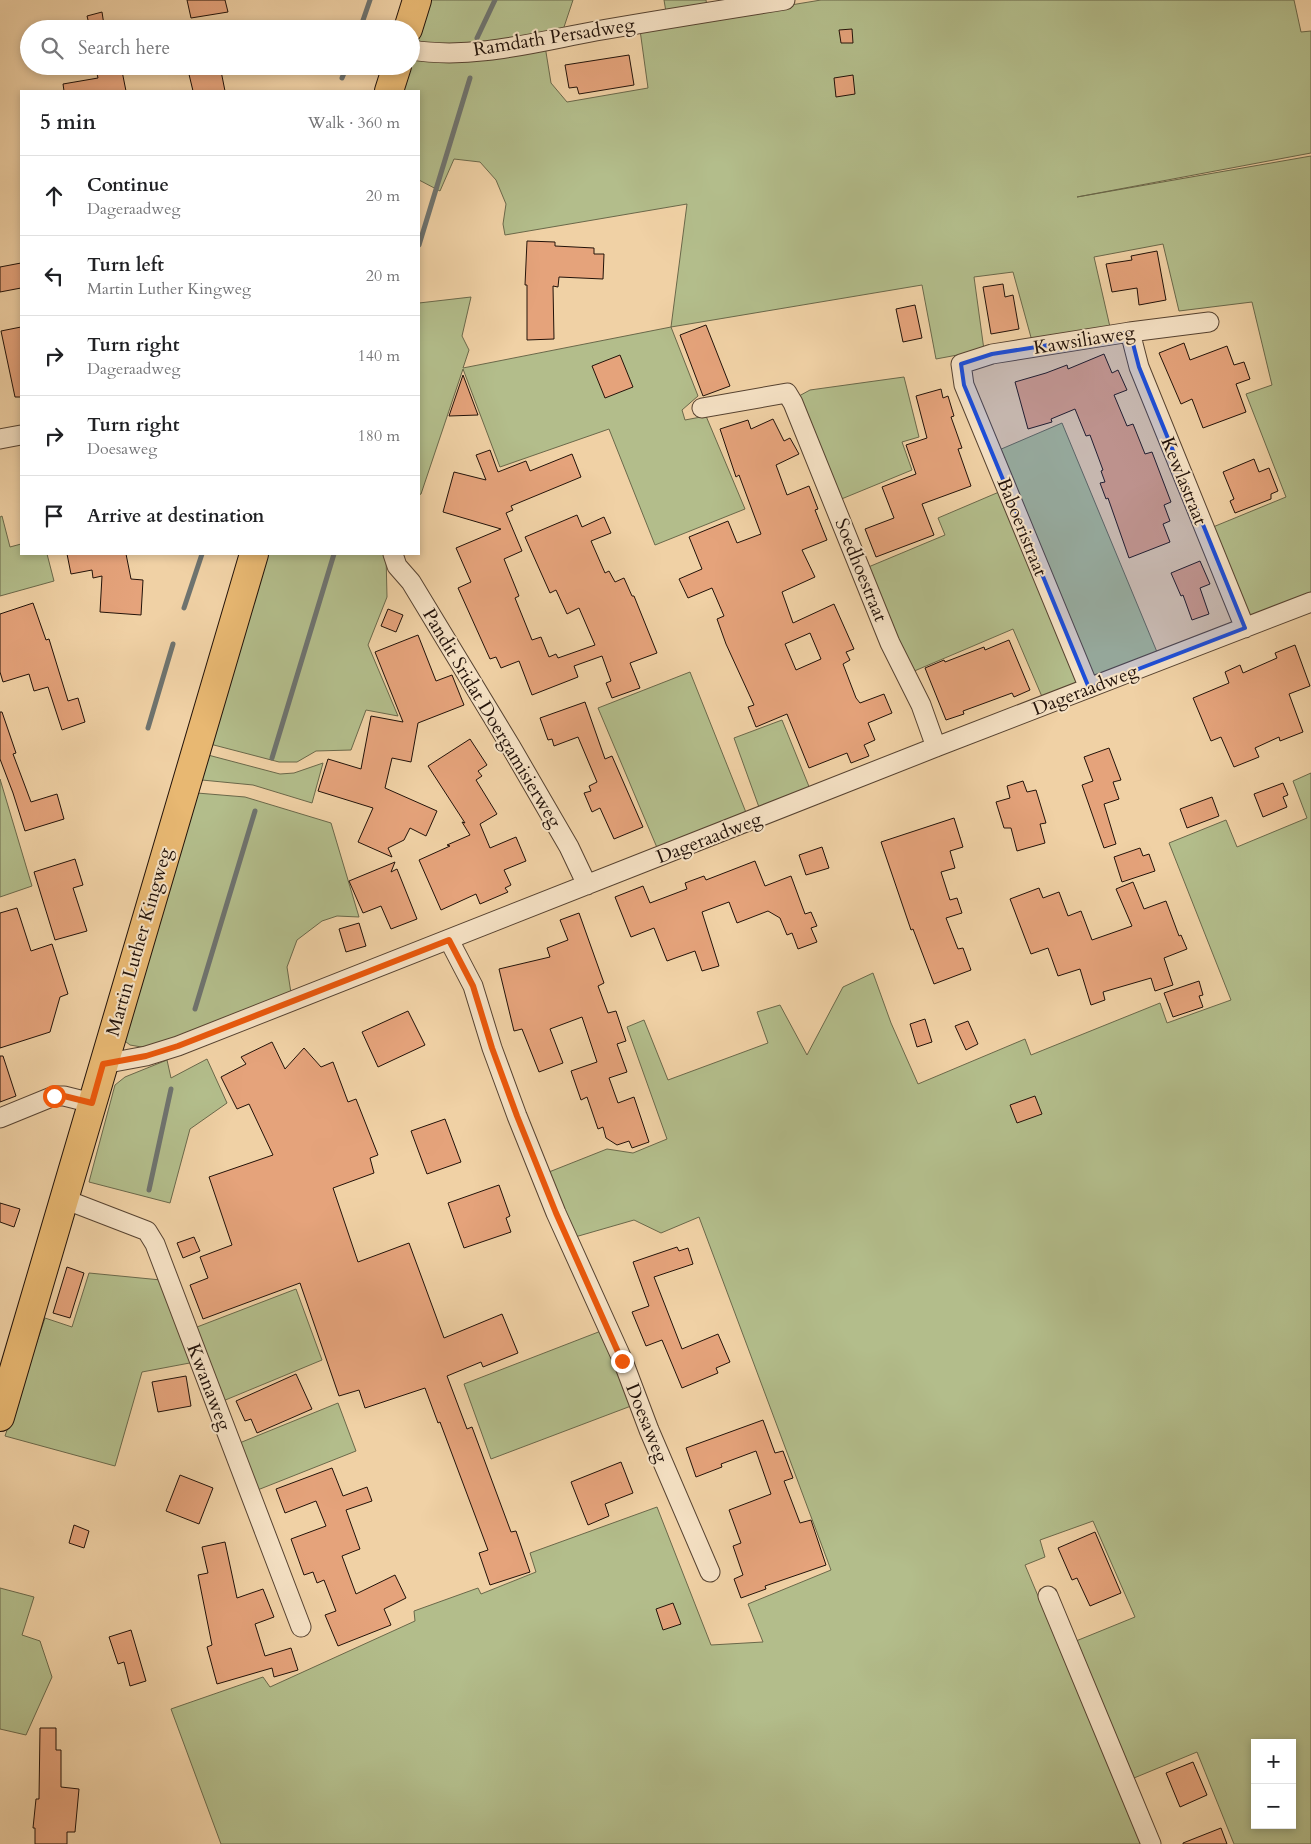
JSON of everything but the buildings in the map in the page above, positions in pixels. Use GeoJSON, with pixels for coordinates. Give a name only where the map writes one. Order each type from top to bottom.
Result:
{"type":"FeatureCollection","features":[{"type":"Feature","properties":{"kind":"main road"},"geometry":{"type":"LineString","coordinates":[[411,20],[417,0]]}},
{"type":"Feature","properties":{"kind":"main road"},"geometry":{"type":"LineString","coordinates":[[389,90],[394,75]]}},
{"type":"Feature","properties":{"kind":"main road","name":"Martin Luther Kingweg"},"geometry":{"type":"LineString","coordinates":[[0,1417],[254,555]]}},
{"type":"Feature","properties":{"kind":"street","name":"Ramdath Persadweg"},"geometry":{"type":"LineString","coordinates":[[420,51],[482,52],[785,0]]}},
{"type":"Feature","properties":{"kind":"street","name":"Kawsiliaweg"},"geometry":{"type":"LineString","coordinates":[[961,364],[992,354],[1130,332],[1209,322]]}},
{"type":"Feature","properties":{"kind":"street","name":"Kewlastraat"},"geometry":{"type":"LineString","coordinates":[[1130,332],[1139,367],[1245,628]]}},
{"type":"Feature","properties":{"kind":"street","name":"Baboeristraat"},"geometry":{"type":"LineString","coordinates":[[961,364],[964,385],[1089,688]]}},
{"type":"Feature","properties":{"kind":"street","name":"Soedhoestraat"},"geometry":{"type":"LineString","coordinates":[[702,408],[786,393],[793,403],[890,643],[921,705],[936,747]]}},
{"type":"Feature","properties":{"kind":"street"},"geometry":{"type":"LineString","coordinates":[[0,439],[20,435]]}},
{"type":"Feature","properties":{"kind":"street","name":"Pandit Sridat Doergamisierweg"},"geometry":{"type":"LineString","coordinates":[[393,555],[397,566],[411,582],[570,847],[587,885]]}},
{"type":"Feature","properties":{"kind":"street","name":"Dageraadweg"},"geometry":{"type":"LineString","coordinates":[[103,1064],[146,1056],[178,1046],[936,747],[1311,602]]}},
{"type":"Feature","properties":{"kind":"street","name":"Doesaweg"},"geometry":{"type":"LineString","coordinates":[[449,940],[473,986],[492,1048],[556,1213],[622,1361],[649,1430],[710,1572]]}},
{"type":"Feature","properties":{"kind":"street"},"geometry":{"type":"LineString","coordinates":[[0,1118],[54,1096],[64,1096],[92,1103]]}},
{"type":"Feature","properties":{"kind":"street","name":"Kwanaweg"},"geometry":{"type":"LineString","coordinates":[[64,1199],[147,1231],[155,1244],[300,1627]]}},
{"type":"Feature","properties":{"kind":"street"},"geometry":{"type":"LineString","coordinates":[[1048,1596],[1151,1844]]}},
{"type":"Feature","properties":{"kind":"highlighted area"},"geometry":{"type":"Polygon","coordinates":[[[1130,332],[1139,367],[1245,628],[1089,688],[964,385],[961,364],[992,354],[1130,332]]]}},
{"type":"Feature","properties":{"kind":"green space"},"geometry":{"type":"Polygon","coordinates":[[[429,0],[573,0],[563,30],[496,43],[434,47],[420,41],[420,30],[429,0]]]}},
{"type":"Feature","properties":{"kind":"green space"},"geometry":{"type":"Polygon","coordinates":[[[664,0],[706,0],[707,6],[666,12],[664,0]]]}},
{"type":"Feature","properties":{"kind":"green space"},"geometry":{"type":"Polygon","coordinates":[[[821,0],[1294,0],[1301,32],[1311,31],[1311,153],[1077,197],[1311,156],[1311,594],[1250,618],[1213,527],[1286,497],[1246,394],[1272,385],[1252,302],[1179,311],[1163,244],[1094,257],[1110,327],[1032,341],[1013,272],[974,277],[984,350],[936,359],[922,285],[671,327],[687,204],[505,235],[503,224],[506,204],[496,180],[480,162],[454,159],[440,191],[420,181],[420,90],[400,90],[405,75],[420,75],[420,56],[545,46],[551,83],[567,102],[648,88],[640,30],[821,0]]]}},
{"type":"Feature","properties":{"kind":"green space"},"geometry":{"type":"Polygon","coordinates":[[[471,297],[462,336],[469,350],[463,368],[671,327],[698,396],[682,410],[685,420],[706,416],[745,509],[655,545],[609,429],[500,467],[463,369],[420,494],[420,303],[471,297]]]}},
{"type":"Feature","properties":{"kind":"green space"},"geometry":{"type":"Polygon","coordinates":[[[904,377],[919,437],[902,442],[912,470],[839,500],[799,396],[810,390],[904,377]]]}},
{"type":"Feature","properties":{"kind":"green space"},"geometry":{"type":"Polygon","coordinates":[[[1062,423],[1157,652],[1093,681],[999,450],[1062,423]]]}},
{"type":"Feature","properties":{"kind":"green space"},"geometry":{"type":"Polygon","coordinates":[[[999,492],[1078,686],[1043,699],[1013,629],[912,672],[866,568],[945,535],[938,518],[999,492]]]}},
{"type":"Feature","properties":{"kind":"green space"},"geometry":{"type":"Polygon","coordinates":[[[2,516],[10,547],[20,544],[20,555],[47,555],[54,581],[0,596],[0,517],[2,516]]]}},
{"type":"Feature","properties":{"kind":"green space"},"geometry":{"type":"Polygon","coordinates":[[[266,555],[386,555],[387,597],[368,645],[398,716],[366,710],[351,750],[316,751],[297,762],[279,762],[210,744],[266,555]]]}},
{"type":"Feature","properties":{"kind":"green space"},"geometry":{"type":"Polygon","coordinates":[[[690,672],[747,815],[658,850],[598,708],[690,672]]]}},
{"type":"Feature","properties":{"kind":"green space"},"geometry":{"type":"Polygon","coordinates":[[[782,720],[810,789],[760,810],[734,738],[782,720]]]}},
{"type":"Feature","properties":{"kind":"green space"},"geometry":{"type":"Polygon","coordinates":[[[208,755],[280,774],[294,773],[323,763],[312,803],[253,785],[202,780],[208,755]]]}},
{"type":"Feature","properties":{"kind":"green space"},"geometry":{"type":"Polygon","coordinates":[[[1311,773],[1311,1844],[1234,1844],[1197,1752],[1134,1778],[1076,1641],[1135,1617],[1093,1521],[1040,1540],[1045,1557],[1025,1565],[1142,1844],[221,1844],[171,1709],[263,1677],[270,1687],[415,1621],[414,1611],[478,1588],[481,1594],[536,1572],[530,1553],[657,1507],[711,1645],[763,1642],[748,1604],[831,1570],[699,1217],[661,1233],[634,1220],[575,1237],[549,1172],[607,1149],[633,1153],[667,1139],[627,1027],[644,1020],[668,1080],[768,1043],[757,1012],[780,1005],[807,1055],[843,987],[873,973],[891,1023],[918,1084],[1025,1039],[1031,1055],[1160,1003],[1167,1023],[1231,1000],[1169,843],[1226,820],[1237,847],[1307,818],[1293,781],[1311,773]]]}},
{"type":"Feature","properties":{"kind":"green space"},"geometry":{"type":"Polygon","coordinates":[[[0,779],[32,886],[0,897],[0,779]]]}},
{"type":"Feature","properties":{"kind":"green space"},"geometry":{"type":"Polygon","coordinates":[[[197,793],[245,797],[331,823],[359,917],[337,916],[322,921],[297,940],[287,967],[291,993],[147,1048],[130,1045],[121,1038],[197,793]]]}},
{"type":"Feature","properties":{"kind":"green space"},"geometry":{"type":"Polygon","coordinates":[[[207,1059],[227,1103],[190,1129],[170,1203],[89,1182],[115,1085],[125,1077],[167,1060],[171,1078],[207,1059]]]}},
{"type":"Feature","properties":{"kind":"green space"},"geometry":{"type":"Polygon","coordinates":[[[89,1273],[161,1280],[195,1362],[142,1372],[115,1466],[5,1436],[45,1318],[72,1327],[89,1273]]]}},
{"type":"Feature","properties":{"kind":"green space"},"geometry":{"type":"Polygon","coordinates":[[[296,1289],[322,1360],[223,1401],[197,1327],[296,1289]]]}},
{"type":"Feature","properties":{"kind":"green space"},"geometry":{"type":"Polygon","coordinates":[[[601,1331],[631,1406],[491,1459],[464,1384],[601,1331]]]}},
{"type":"Feature","properties":{"kind":"green space"},"geometry":{"type":"Polygon","coordinates":[[[338,1403],[356,1451],[255,1491],[237,1444],[338,1403]]]}},
{"type":"Feature","properties":{"kind":"green space"},"geometry":{"type":"Polygon","coordinates":[[[0,1588],[34,1597],[22,1635],[40,1641],[52,1677],[26,1735],[0,1729],[0,1588]]]}},
{"type":"Feature","properties":{"kind":"waterway"},"geometry":{"type":"LineString","coordinates":[[363,20],[370,0]]}},
{"type":"Feature","properties":{"kind":"waterway"},"geometry":{"type":"LineString","coordinates":[[477,38],[495,0]]}},
{"type":"Feature","properties":{"kind":"waterway"},"geometry":{"type":"LineString","coordinates":[[420,242],[470,78]]}},
{"type":"Feature","properties":{"kind":"waterway"},"geometry":{"type":"LineString","coordinates":[[184,608],[202,555]]}},
{"type":"Feature","properties":{"kind":"waterway"},"geometry":{"type":"LineString","coordinates":[[272,758],[334,555]]}},
{"type":"Feature","properties":{"kind":"waterway"},"geometry":{"type":"LineString","coordinates":[[148,728],[173,644]]}},
{"type":"Feature","properties":{"kind":"waterway"},"geometry":{"type":"LineString","coordinates":[[195,1009],[255,811]]}},
{"type":"Feature","properties":{"kind":"waterway"},"geometry":{"type":"LineString","coordinates":[[149,1190],[171,1089]]}},
{"type":"Feature","properties":{"kind":"route"},"geometry":{"type":"LineString","coordinates":[[54,1096],[64,1096],[92,1103],[103,1064],[146,1056],[178,1046],[449,940],[473,986],[492,1048],[556,1213],[622,1361]]}}]}
